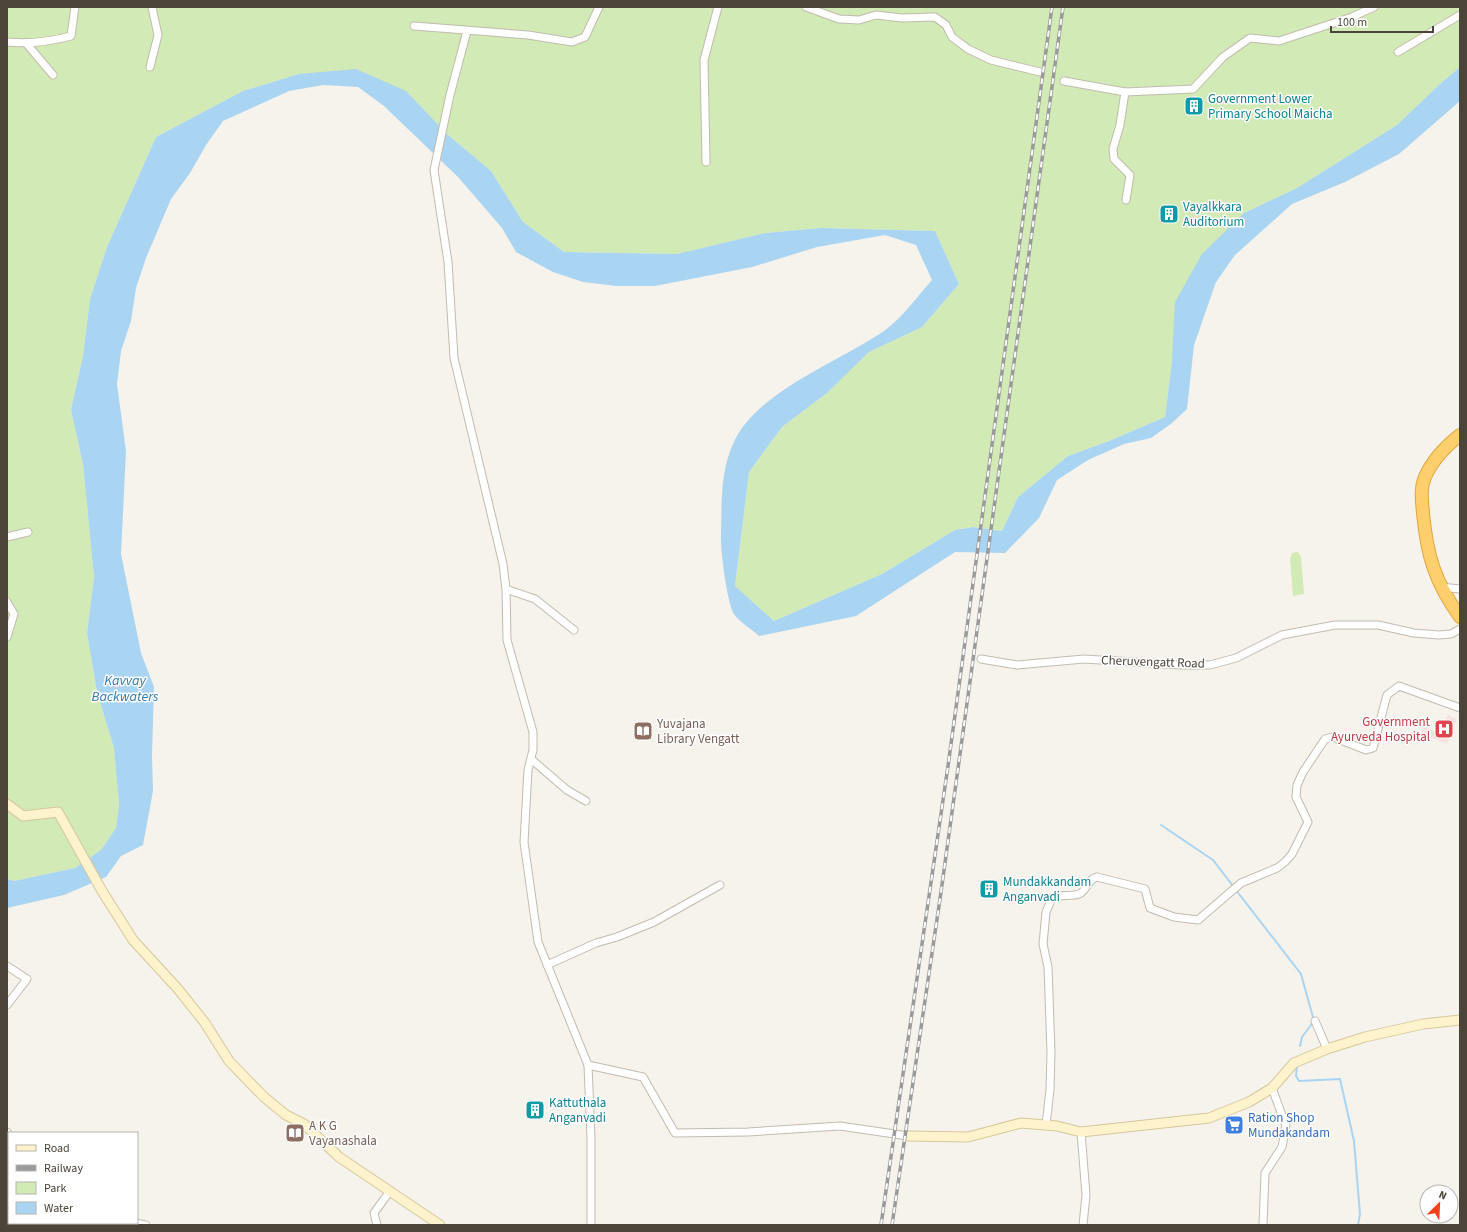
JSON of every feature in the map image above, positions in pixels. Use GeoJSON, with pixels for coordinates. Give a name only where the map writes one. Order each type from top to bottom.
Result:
{"type":"FeatureCollection","features":[{"type":"Feature","properties":{"kind":"highway"},"geometry":{"type":"LineString","coordinates":[[1460,435],[1435,460],[1425,478],[1421,496],[1425,539],[1434,572],[1441,587],[1460,617]]}},
{"type":"Feature","properties":{"kind":"street"},"geometry":{"type":"LineString","coordinates":[[7,42],[26,43],[51,41],[71,36],[74,7]]}},
{"type":"Feature","properties":{"kind":"street"},"geometry":{"type":"LineString","coordinates":[[150,67],[158,35],[152,7]]}},
{"type":"Feature","properties":{"kind":"street"},"geometry":{"type":"LineString","coordinates":[[414,26],[460,28],[467,31],[528,35],[572,42],[585,37],[599,7]]}},
{"type":"Feature","properties":{"kind":"street"},"geometry":{"type":"LineString","coordinates":[[706,162],[704,60],[718,7]]}},
{"type":"Feature","properties":{"kind":"street"},"geometry":{"type":"LineString","coordinates":[[806,7],[839,19],[859,20],[876,15],[902,18],[935,17],[946,25],[952,37],[968,49],[991,60],[1040,72]]}},
{"type":"Feature","properties":{"kind":"street"},"geometry":{"type":"LineString","coordinates":[[1064,81],[1125,92],[1193,89],[1223,57],[1250,38],[1279,41],[1352,17],[1374,7]]}},
{"type":"Feature","properties":{"kind":"street"},"geometry":{"type":"LineString","coordinates":[[1398,52],[1460,15]]}},
{"type":"Feature","properties":{"kind":"street"},"geometry":{"type":"LineString","coordinates":[[467,31],[450,95],[434,170],[448,262],[454,358],[503,564],[506,589],[507,640],[533,732],[533,750],[528,770],[524,842],[538,942],[588,1065],[592,1137],[591,1225]]}},
{"type":"Feature","properties":{"kind":"street"},"geometry":{"type":"LineString","coordinates":[[26,43],[52,75]]}},
{"type":"Feature","properties":{"kind":"street"},"geometry":{"type":"LineString","coordinates":[[1125,92],[1120,125],[1113,149],[1114,159],[1130,175],[1126,200]]}},
{"type":"Feature","properties":{"kind":"street"},"geometry":{"type":"LineString","coordinates":[[7,536],[28,532]]}},
{"type":"Feature","properties":{"kind":"street"},"geometry":{"type":"LineString","coordinates":[[1441,587],[1460,589]]}},
{"type":"Feature","properties":{"kind":"street"},"geometry":{"type":"LineString","coordinates":[[506,589],[535,599],[574,630]]}},
{"type":"Feature","properties":{"kind":"street"},"geometry":{"type":"LineString","coordinates":[[7,602],[14,614],[7,637]]}},
{"type":"Feature","properties":{"kind":"street","name":"Cheruvengatt Road"},"geometry":{"type":"LineString","coordinates":[[981,659],[1017,666],[1084,659],[1182,665],[1210,665],[1236,658],[1282,635],[1335,625],[1378,625],[1414,633],[1439,635],[1452,634],[1460,629]]}},
{"type":"Feature","properties":{"kind":"street"},"geometry":{"type":"LineString","coordinates":[[1046,1125],[1050,1090],[1051,1052],[1048,967],[1043,944],[1046,912],[1052,898],[1076,895],[1083,892],[1092,878],[1097,877],[1145,889],[1150,908],[1161,913],[1198,920],[1238,886],[1277,868],[1292,854],[1308,822],[1296,797],[1298,780],[1325,739],[1332,737],[1366,750],[1373,748],[1387,695],[1399,686],[1460,708]]}},
{"type":"Feature","properties":{"kind":"street"},"geometry":{"type":"LineString","coordinates":[[531,759],[567,790],[586,801]]}},
{"type":"Feature","properties":{"kind":"street"},"geometry":{"type":"LineString","coordinates":[[7,804],[23,816],[58,812],[102,891],[133,940],[178,990],[205,1023],[229,1061],[254,1087],[286,1115],[304,1124],[339,1157],[440,1225]]}},
{"type":"Feature","properties":{"kind":"street"},"geometry":{"type":"LineString","coordinates":[[548,965],[596,943],[617,937],[654,922],[720,885]]}},
{"type":"Feature","properties":{"kind":"street"},"geometry":{"type":"LineString","coordinates":[[7,966],[27,978],[7,1005]]}},
{"type":"Feature","properties":{"kind":"street"},"geometry":{"type":"LineString","coordinates":[[588,1065],[643,1077],[675,1133],[748,1132],[840,1126],[908,1136],[968,1137],[1021,1123],[1046,1125],[1081,1132],[1209,1118],[1249,1102],[1272,1088],[1294,1063],[1327,1049],[1365,1037],[1423,1024],[1460,1020]]}},
{"type":"Feature","properties":{"kind":"street"},"geometry":{"type":"LineString","coordinates":[[1315,1021],[1327,1049]]}},
{"type":"Feature","properties":{"kind":"street"},"geometry":{"type":"LineString","coordinates":[[1263,1225],[1265,1173],[1282,1147],[1286,1126],[1272,1088]]}},
{"type":"Feature","properties":{"kind":"street"},"geometry":{"type":"LineString","coordinates":[[1081,1132],[1086,1195],[1083,1225]]}},
{"type":"Feature","properties":{"kind":"street"},"geometry":{"type":"LineString","coordinates":[[377,1225],[374,1213],[390,1191]]}},
{"type":"Feature","properties":{"kind":"shaded area","name":"Government Ayurveda Hospital"},"geometry":{"type":"Polygon","coordinates":[[[1447,715],[1457,719],[1447,744],[1421,733],[1424,727],[1434,731],[1437,723],[1444,723],[1447,715]]]}},
{"type":"Feature","properties":{"kind":"green space"},"geometry":{"type":"Polygon","coordinates":[[[7,7],[1460,7],[1460,67],[1397,125],[1297,188],[1244,213],[1172,361],[1165,417],[1109,441],[1068,456],[1018,497],[1002,531],[973,527],[955,530],[882,574],[774,621],[735,586],[749,472],[782,427],[827,393],[869,352],[922,327],[959,284],[935,231],[821,228],[765,233],[678,254],[564,252],[523,222],[491,171],[447,134],[406,92],[299,74],[243,91],[156,137],[107,247],[90,299],[83,356],[71,410],[83,464],[94,577],[87,633],[97,692],[114,748],[119,804],[116,828],[101,850],[75,868],[14,881],[7,879],[7,7]]]}},
{"type":"Feature","properties":{"kind":"green space"},"geometry":{"type":"Polygon","coordinates":[[[1298,552],[1301,557],[1304,594],[1293,596],[1290,559],[1292,553],[1298,552]]]}},
{"type":"Feature","properties":{"kind":"water","name":"Kavvay Backwaters"},"geometry":{"type":"Polygon","coordinates":[[[1460,67],[1460,101],[1399,154],[1345,182],[1292,204],[1235,255],[1216,282],[1194,345],[1187,409],[1172,423],[1151,438],[1124,444],[1088,460],[1057,480],[1039,518],[1005,553],[955,552],[856,616],[759,636],[739,620],[734,614],[731,608],[724,575],[721,541],[722,488],[726,466],[733,444],[744,425],[760,409],[779,394],[800,380],[884,331],[903,314],[932,280],[916,245],[885,235],[817,247],[752,267],[655,286],[617,286],[583,282],[553,272],[516,252],[502,228],[458,177],[384,106],[358,87],[323,85],[289,91],[223,121],[206,145],[190,173],[171,199],[146,258],[136,288],[131,321],[121,351],[117,384],[126,451],[121,554],[141,653],[154,687],[152,755],[153,791],[143,845],[121,856],[106,877],[64,895],[7,908],[7,879],[14,881],[75,868],[101,850],[116,828],[119,804],[114,748],[97,692],[87,633],[94,577],[83,464],[71,410],[83,356],[90,299],[107,247],[156,137],[243,91],[299,74],[356,69],[406,91],[447,134],[491,171],[523,222],[564,252],[677,254],[765,233],[821,228],[935,231],[959,284],[922,327],[869,352],[827,393],[782,427],[749,472],[735,586],[774,621],[882,574],[955,530],[973,527],[1002,531],[1018,497],[1068,456],[1109,441],[1165,417],[1172,361],[1175,302],[1202,254],[1244,213],[1297,188],[1397,125],[1460,67]]]}},
{"type":"Feature","properties":{"kind":"waterway"},"geometry":{"type":"LineString","coordinates":[[1161,825],[1213,860],[1233,886]]}},
{"type":"Feature","properties":{"kind":"waterway"},"geometry":{"type":"LineString","coordinates":[[1236,890],[1301,974],[1314,1021],[1302,1037],[1300,1046]]}},
{"type":"Feature","properties":{"kind":"waterway"},"geometry":{"type":"LineString","coordinates":[[1297,1066],[1296,1076],[1299,1081],[1340,1079],[1354,1141],[1360,1214],[1358,1225]]}},
{"type":"Feature","properties":{"kind":"railway"},"geometry":{"type":"LineString","coordinates":[[881,1225],[948,766],[1052,7]]}},
{"type":"Feature","properties":{"kind":"railway"},"geometry":{"type":"LineString","coordinates":[[892,1225],[941,892],[1063,7]]}},
{"type":"Feature","properties":{"kind":"place","name":"Government Lower Primary School Maicha"},"geometry":{"type":"Point","coordinates":[1194,106]}},
{"type":"Feature","properties":{"kind":"place","name":"Vayalkkara Auditorium"},"geometry":{"type":"Point","coordinates":[1169,214]}},
{"type":"Feature","properties":{"kind":"place","name":"Government Ayurveda Hospital"},"geometry":{"type":"Point","coordinates":[1444,729]}},
{"type":"Feature","properties":{"kind":"place","name":"Yuvajana Library Vengatt"},"geometry":{"type":"Point","coordinates":[643,731]}},
{"type":"Feature","properties":{"kind":"place","name":"Mundakkandam Anganvadi"},"geometry":{"type":"Point","coordinates":[989,889]}},
{"type":"Feature","properties":{"kind":"place","name":"Kattuthala Anganvadi"},"geometry":{"type":"Point","coordinates":[535,1110]}},
{"type":"Feature","properties":{"kind":"place","name":"Ration Shop Mundakandam"},"geometry":{"type":"Point","coordinates":[1234,1125]}},
{"type":"Feature","properties":{"kind":"place","name":"A K G Vayanashala"},"geometry":{"type":"Point","coordinates":[295,1133]}}]}
